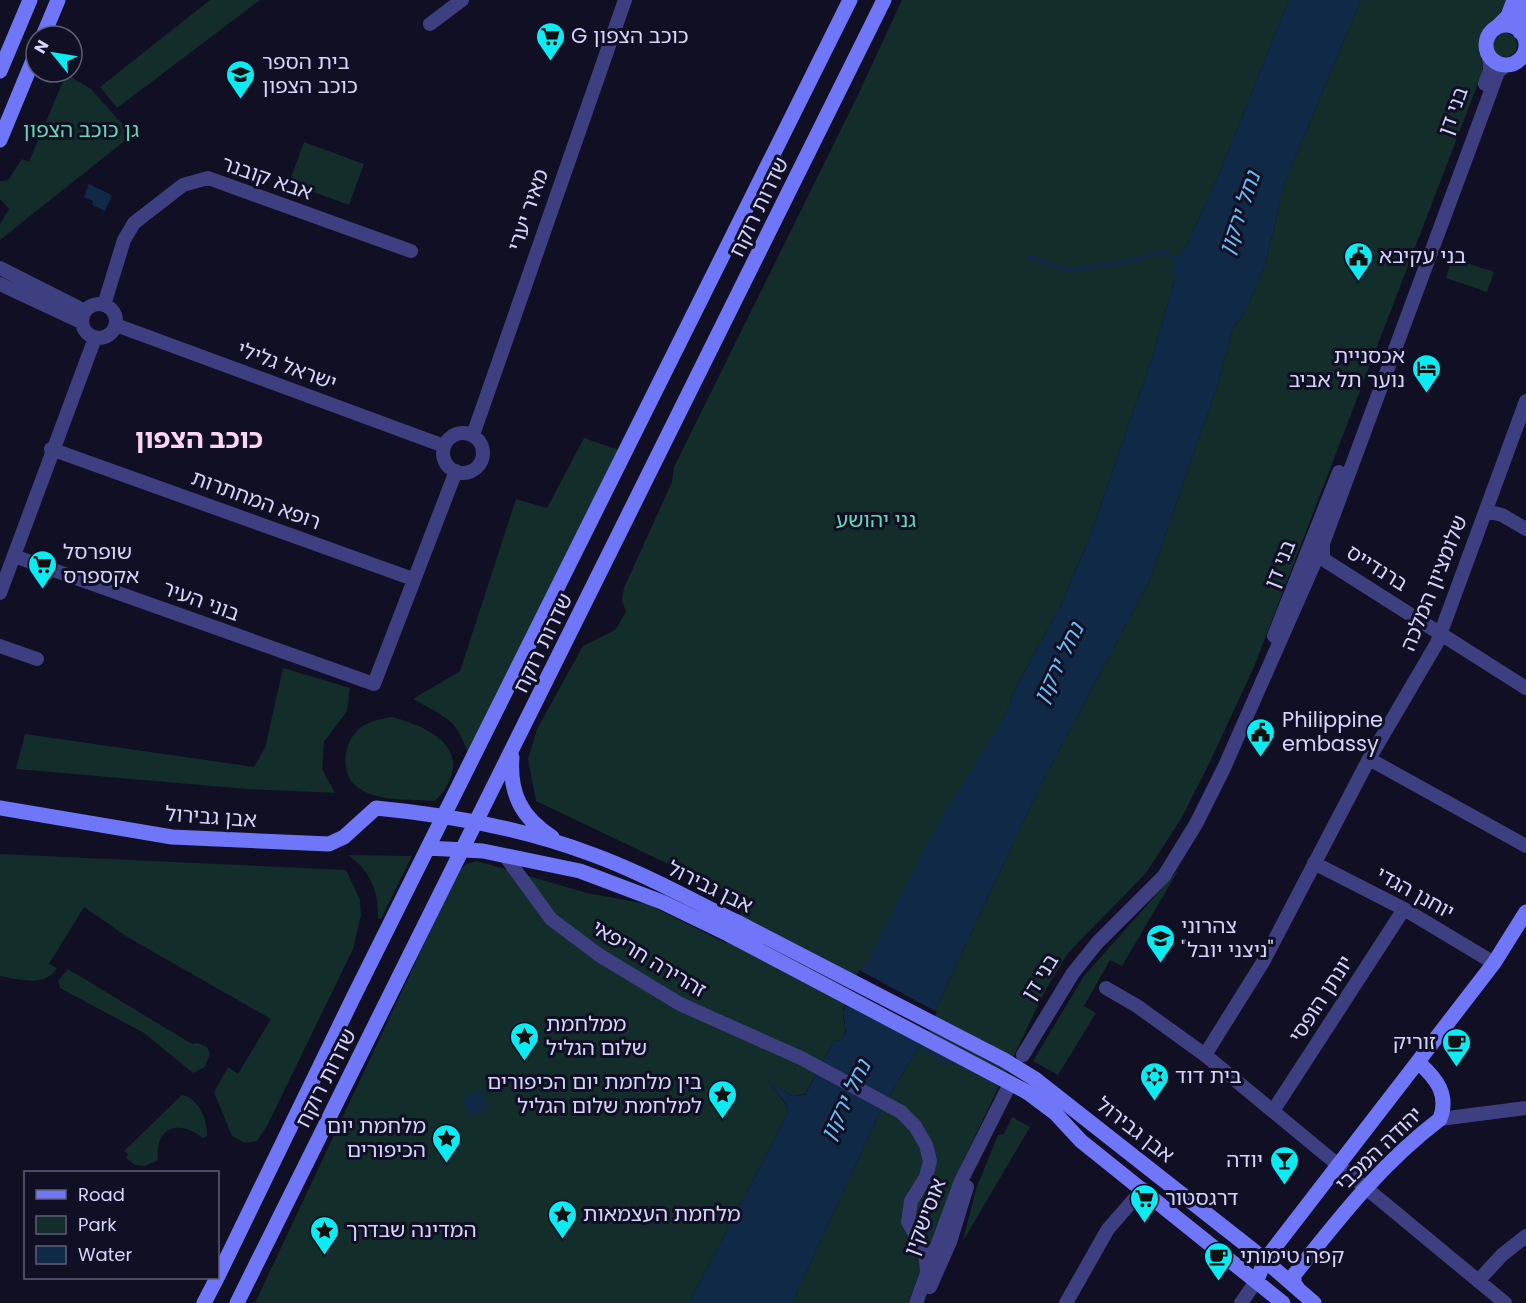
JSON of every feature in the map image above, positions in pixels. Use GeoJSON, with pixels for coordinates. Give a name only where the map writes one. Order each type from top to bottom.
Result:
{"type":"FeatureCollection","features":[{"type":"Feature","properties":{"kind":"main road"},"geometry":{"type":"LineString","coordinates":[[0,70],[30,0]]}},
{"type":"Feature","properties":{"kind":"main road"},"geometry":{"type":"LineString","coordinates":[[48,24],[58,0]]}},
{"type":"Feature","properties":{"kind":"main road","name":"שדרות רוקח"},"geometry":{"type":"LineString","coordinates":[[219,1273],[850,0]]}},
{"type":"Feature","properties":{"kind":"main road","name":"שדרות רוקח"},"geometry":{"type":"LineString","coordinates":[[237,1303],[884,0]]}},
{"type":"Feature","properties":{"kind":"main road"},"geometry":{"type":"LineString","coordinates":[[1514,0],[1508,16],[1487,38],[1489,56],[1499,64],[1515,65],[1522,56],[1524,40],[1519,24],[1525,0]]}},
{"type":"Feature","properties":{"kind":"main road"},"geometry":{"type":"LineString","coordinates":[[1496,28],[1509,26],[1524,40]]}},
{"type":"Feature","properties":{"kind":"main road"},"geometry":{"type":"LineString","coordinates":[[0,140],[24,82]]}},
{"type":"Feature","properties":{"kind":"main road"},"geometry":{"type":"LineString","coordinates":[[513,751],[513,786],[519,807],[535,826],[565,845]]}},
{"type":"Feature","properties":{"kind":"main road","name":"אבן גבירול"},"geometry":{"type":"LineString","coordinates":[[0,807],[172,837],[329,844],[344,837],[376,808],[445,814],[478,821],[594,855],[1031,1085],[1265,1260],[1314,1303]]}},
{"type":"Feature","properties":{"kind":"main road","name":"אבן גבירול"},"geometry":{"type":"LineString","coordinates":[[428,848],[464,849],[608,879],[733,929]]}},
{"type":"Feature","properties":{"kind":"main road","name":"יהודה המכבי"},"geometry":{"type":"LineString","coordinates":[[1257,1280],[1265,1260],[1494,963],[1526,912]]}},
{"type":"Feature","properties":{"kind":"main road","name":"יהודה המכבי"},"geometry":{"type":"LineString","coordinates":[[1299,1290],[1294,1283],[1294,1275],[1365,1186],[1411,1142],[1440,1119],[1444,1098],[1436,1078],[1419,1063]]}},
{"type":"Feature","properties":{"kind":"main road","name":"אבן גבירול"},"geometry":{"type":"LineString","coordinates":[[1031,1085],[1081,1141],[1283,1303]]}},
{"type":"Feature","properties":{"kind":"main road","name":"שדרות רוקח"},"geometry":{"type":"LineString","coordinates":[[204,1303],[216,1279]]}},
{"type":"Feature","properties":{"kind":"street"},"geometry":{"type":"LineString","coordinates":[[430,24],[462,0]]}},
{"type":"Feature","properties":{"kind":"street","name":"מאיר יערי"},"geometry":{"type":"LineString","coordinates":[[473,435],[625,0]]}},
{"type":"Feature","properties":{"kind":"street","name":"בני דן"},"geometry":{"type":"LineString","coordinates":[[1489,56],[1490,70],[1398,321],[1263,664],[1217,765],[1189,819],[1151,878],[1098,932],[1067,969],[1050,996],[1026,1050],[1073,973],[1097,943],[1164,876],[1196,824],[1321,560],[1324,540],[1498,72],[1515,65]]}},
{"type":"Feature","properties":{"kind":"street","name":"אבא קובנר"},"geometry":{"type":"LineString","coordinates":[[104,305],[128,231],[138,220],[183,185],[198,179],[208,178],[411,251]]}},
{"type":"Feature","properties":{"kind":"street"},"geometry":{"type":"LineString","coordinates":[[0,268],[83,316]]}},
{"type":"Feature","properties":{"kind":"street"},"geometry":{"type":"LineString","coordinates":[[0,284],[83,316]]}},
{"type":"Feature","properties":{"kind":"street"},"geometry":{"type":"LineString","coordinates":[[95,304],[104,305],[115,314],[116,325],[106,337],[94,338],[85,332],[83,316],[95,304]]}},
{"type":"Feature","properties":{"kind":"street","name":"ישראל גלילי"},"geometry":{"type":"LineString","coordinates":[[116,325],[444,446]]}},
{"type":"Feature","properties":{"kind":"street"},"geometry":{"type":"LineString","coordinates":[[0,592],[51,449],[94,338]]}},
{"type":"Feature","properties":{"kind":"street","name":"שלומציון המלכה"},"geometry":{"type":"LineString","coordinates":[[1205,1055],[1263,962],[1369,759],[1441,633],[1523,419],[1526,401]]}},
{"type":"Feature","properties":{"kind":"street"},"geometry":{"type":"LineString","coordinates":[[466,433],[473,435],[478,439],[483,451],[480,464],[469,472],[456,471],[444,458],[444,446],[453,435],[466,433]]}},
{"type":"Feature","properties":{"kind":"street","name":"רופא המחתרות"},"geometry":{"type":"LineString","coordinates":[[51,449],[413,579]]}},
{"type":"Feature","properties":{"kind":"street"},"geometry":{"type":"LineString","coordinates":[[413,579],[456,471]]}},
{"type":"Feature","properties":{"kind":"street"},"geometry":{"type":"LineString","coordinates":[[1486,511],[1502,515],[1526,529]]}},
{"type":"Feature","properties":{"kind":"street","name":"בוני העיר"},"geometry":{"type":"LineString","coordinates":[[14,556],[374,684],[413,579]]}},
{"type":"Feature","properties":{"kind":"street","name":"ברנדייס"},"geometry":{"type":"LineString","coordinates":[[1298,574],[1308,563],[1321,560],[1526,688]]}},
{"type":"Feature","properties":{"kind":"street"},"geometry":{"type":"LineString","coordinates":[[0,646],[37,659]]}},
{"type":"Feature","properties":{"kind":"street"},"geometry":{"type":"LineString","coordinates":[[1369,759],[1526,846]]}},
{"type":"Feature","properties":{"kind":"street","name":"זהרירה חריפאי"},"geometry":{"type":"LineString","coordinates":[[506,857],[552,919],[599,955],[703,1016],[801,1058],[901,1112],[915,1126],[926,1145],[930,1161],[926,1177],[910,1201],[908,1212],[910,1228]]}},
{"type":"Feature","properties":{"kind":"street","name":"יוחנן הגדי"},"geometry":{"type":"LineString","coordinates":[[1314,864],[1404,909],[1494,963]]}},
{"type":"Feature","properties":{"kind":"street","name":"יונתן הופסי"},"geometry":{"type":"LineString","coordinates":[[1273,1111],[1404,909]]}},
{"type":"Feature","properties":{"kind":"street"},"geometry":{"type":"LineString","coordinates":[[1106,988],[1137,1006],[1205,1055],[1505,1303]]}},
{"type":"Feature","properties":{"kind":"street","name":"אוסישקין"},"geometry":{"type":"LineString","coordinates":[[917,1303],[960,1181],[1008,1088]]}},
{"type":"Feature","properties":{"kind":"street"},"geometry":{"type":"LineString","coordinates":[[1440,1119],[1526,1108]]}},
{"type":"Feature","properties":{"kind":"street","name":"אוסישקין"},"geometry":{"type":"LineString","coordinates":[[917,1303],[927,1294],[955,1227],[979,1148]]}},
{"type":"Feature","properties":{"kind":"street"},"geometry":{"type":"LineString","coordinates":[[1066,1303],[1108,1229],[1143,1189]]}},
{"type":"Feature","properties":{"kind":"street"},"geometry":{"type":"LineString","coordinates":[[910,1228],[923,1237],[939,1240],[947,1236],[955,1227]]}},
{"type":"Feature","properties":{"kind":"street"},"geometry":{"type":"LineString","coordinates":[[910,1228],[925,1251],[927,1271]]}},
{"type":"Feature","properties":{"kind":"street"},"geometry":{"type":"LineString","coordinates":[[1478,1281],[1502,1255],[1526,1236]]}},
{"type":"Feature","properties":{"kind":"street"},"geometry":{"type":"LineString","coordinates":[[1241,1303],[1257,1280]]}},
{"type":"Feature","properties":{"kind":"green space"},"geometry":{"type":"Polygon","coordinates":[[[210,0],[260,0],[117,108],[100,87],[210,0]]]}},
{"type":"Feature","properties":{"kind":"green space","name":"גני יהושע"},"geometry":{"type":"Polygon","coordinates":[[[902,0],[1289,0],[1213,188],[1186,247],[1173,266],[1175,278],[1154,352],[1089,539],[1060,607],[1016,687],[1006,714],[848,997],[843,1012],[844,1036],[841,1040],[834,1041],[805,1094],[792,1096],[768,1081],[787,1106],[788,1113],[689,1303],[255,1303],[459,870],[466,864],[477,861],[587,893],[647,904],[726,943],[742,911],[735,906],[727,892],[536,801],[528,759],[537,729],[583,646],[615,630],[626,612],[622,600],[624,588],[672,482],[674,467],[856,99],[902,0]]]}},
{"type":"Feature","properties":{"kind":"green space"},"geometry":{"type":"Polygon","coordinates":[[[1361,0],[1507,0],[1483,35],[1482,73],[1254,667],[1181,819],[1146,873],[1068,953],[1046,989],[962,1163],[908,1303],[792,1303],[882,1108],[915,1053],[1042,782],[1149,582],[1219,381],[1233,328],[1248,306],[1265,265],[1285,182],[1361,0]]]}},
{"type":"Feature","properties":{"kind":"green space"},"geometry":{"type":"Polygon","coordinates":[[[1505,33],[1510,34],[1516,40],[1516,50],[1510,56],[1505,57],[1500,56],[1494,50],[1493,45],[1494,40],[1500,34],[1505,33]]]}},
{"type":"Feature","properties":{"kind":"green space","name":"גן כוכב הצפון"},"geometry":{"type":"Polygon","coordinates":[[[62,84],[83,84],[91,89],[132,135],[0,240],[0,224],[9,209],[0,199],[0,181],[8,180],[22,159],[29,162],[62,84]]]}},
{"type":"Feature","properties":{"kind":"green space"},"geometry":{"type":"Polygon","coordinates":[[[304,142],[364,164],[349,205],[289,183],[304,142]]]}},
{"type":"Feature","properties":{"kind":"green space"},"geometry":{"type":"Polygon","coordinates":[[[1452,258],[1494,272],[1487,292],[1446,278],[1452,258]]]}},
{"type":"Feature","properties":{"kind":"green space"},"geometry":{"type":"Polygon","coordinates":[[[584,438],[619,450],[469,757],[460,734],[449,720],[413,699],[460,671],[516,499],[547,508],[584,438]]]}},
{"type":"Feature","properties":{"kind":"green space"},"geometry":{"type":"Polygon","coordinates":[[[283,668],[350,688],[347,711],[324,742],[322,769],[335,793],[247,789],[16,769],[25,734],[254,767],[265,748],[283,668]]]}},
{"type":"Feature","properties":{"kind":"green space"},"geometry":{"type":"Polygon","coordinates":[[[391,717],[426,729],[437,736],[451,755],[453,766],[450,779],[444,791],[434,801],[377,796],[360,789],[349,776],[345,759],[349,742],[354,734],[367,724],[391,717]]]}},
{"type":"Feature","properties":{"kind":"green space"},"geometry":{"type":"Polygon","coordinates":[[[0,854],[346,870],[360,900],[361,915],[353,949],[268,1124],[257,1141],[245,1143],[232,1136],[214,1092],[228,1067],[238,1074],[271,1019],[129,938],[84,907],[49,964],[57,968],[52,974],[46,978],[31,981],[0,976],[0,854]]]}},
{"type":"Feature","properties":{"kind":"green space"},"geometry":{"type":"Polygon","coordinates":[[[348,855],[412,856],[381,919],[378,918],[377,899],[372,882],[356,861],[348,855]]]}},
{"type":"Feature","properties":{"kind":"green space"},"geometry":{"type":"Polygon","coordinates":[[[1179,869],[1122,966],[1110,960],[1084,1006],[1096,1013],[1058,1075],[1033,1061],[1084,976],[1179,869]]]}},
{"type":"Feature","properties":{"kind":"green space"},"geometry":{"type":"Polygon","coordinates":[[[68,969],[192,1044],[198,1043],[207,1047],[210,1054],[205,1067],[193,1073],[144,1033],[60,988],[58,981],[68,969]]]}},
{"type":"Feature","properties":{"kind":"green space"},"geometry":{"type":"Polygon","coordinates":[[[182,1095],[198,1105],[206,1124],[207,1136],[203,1138],[185,1129],[170,1129],[160,1140],[158,1160],[145,1166],[135,1165],[126,1158],[128,1154],[124,1151],[182,1095]]]}},
{"type":"Feature","properties":{"kind":"green space"},"geometry":{"type":"Polygon","coordinates":[[[1012,1117],[1030,1127],[963,1241],[976,1189],[998,1135],[1004,1134],[1012,1117]]]}},
{"type":"Feature","properties":{"kind":"water","name":"נחל ירקון"},"geometry":{"type":"Polygon","coordinates":[[[1289,0],[1361,0],[1285,182],[1265,265],[1248,306],[1233,328],[1219,381],[1149,582],[1042,782],[915,1053],[882,1108],[792,1303],[689,1303],[788,1113],[787,1105],[767,1080],[792,1096],[805,1095],[834,1041],[841,1040],[846,1032],[843,1012],[862,971],[937,825],[1006,714],[1016,687],[1060,607],[1089,539],[1154,352],[1175,278],[1172,266],[1185,248],[1213,188],[1289,0]]]}},
{"type":"Feature","properties":{"kind":"water"},"geometry":{"type":"Polygon","coordinates":[[[89,184],[112,195],[105,211],[92,205],[93,201],[84,197],[89,184]]]}},
{"type":"Feature","properties":{"kind":"water"},"geometry":{"type":"Polygon","coordinates":[[[482,1090],[489,1109],[470,1116],[463,1097],[482,1090]]]}},
{"type":"Feature","properties":{"kind":"pier"},"geometry":{"type":"Polygon","coordinates":[[[859,970],[937,1012],[923,1043],[844,1002],[859,970]]]}},
{"type":"Feature","properties":{"kind":"waterway"},"geometry":{"type":"LineString","coordinates":[[1029,257],[1069,270],[1127,262],[1163,252],[1181,261]]}},
{"type":"Feature","properties":{"kind":"waterway"},"geometry":{"type":"LineString","coordinates":[[915,1046],[949,1063]]}},
{"type":"Feature","properties":{"kind":"place","name":"G כוכב הצפון"},"geometry":{"type":"Point","coordinates":[550,62]}},
{"type":"Feature","properties":{"kind":"place","name":"בית הספר כוכב הצפון"},"geometry":{"type":"Point","coordinates":[241,100]}},
{"type":"Feature","properties":{"kind":"place","name":"בני עקיבא"},"geometry":{"type":"Point","coordinates":[1358,282]}},
{"type":"Feature","properties":{"kind":"place","name":"אכסניית נוער תל אביב"},"geometry":{"type":"Point","coordinates":[1426,394]}},
{"type":"Feature","properties":{"kind":"place","name":"שופרסל אקספרס"},"geometry":{"type":"Point","coordinates":[42,590]}},
{"type":"Feature","properties":{"kind":"place","name":"Philippine embassy"},"geometry":{"type":"Point","coordinates":[1261,758]}},
{"type":"Feature","properties":{"kind":"place","name":"צהרוני \"ניצני יובל\""},"geometry":{"type":"Point","coordinates":[1160,964]}},
{"type":"Feature","properties":{"kind":"place","name":"ממלחמת שלום הגליל"},"geometry":{"type":"Point","coordinates":[525,1062]}},
{"type":"Feature","properties":{"kind":"place","name":"זוריק"},"geometry":{"type":"Point","coordinates":[1457,1068]}},
{"type":"Feature","properties":{"kind":"place","name":"בית דוד"},"geometry":{"type":"Point","coordinates":[1154,1102]}},
{"type":"Feature","properties":{"kind":"place","name":"בין מלחמת יום הכיפורים למלחמת שלום הגליל"},"geometry":{"type":"Point","coordinates":[723,1120]}},
{"type":"Feature","properties":{"kind":"place","name":"מלחמת יום הכיפורים"},"geometry":{"type":"Point","coordinates":[447,1164]}},
{"type":"Feature","properties":{"kind":"place","name":"יודה"},"geometry":{"type":"Point","coordinates":[1284,1186]}},
{"type":"Feature","properties":{"kind":"place","name":"דרגסטור"},"geometry":{"type":"Point","coordinates":[1144,1224]}},
{"type":"Feature","properties":{"kind":"place","name":"מלחמת העצמאות"},"geometry":{"type":"Point","coordinates":[562,1240]}},
{"type":"Feature","properties":{"kind":"place","name":"המדינה שבדרך"},"geometry":{"type":"Point","coordinates":[325,1256]}},
{"type":"Feature","properties":{"kind":"place","name":"קפה טימותי"},"geometry":{"type":"Point","coordinates":[1219,1282]}},
{"type":"Feature","properties":{"kind":"district","name":"כוכב הצפון"},"geometry":{"type":"Point","coordinates":[199,439]}}]}
